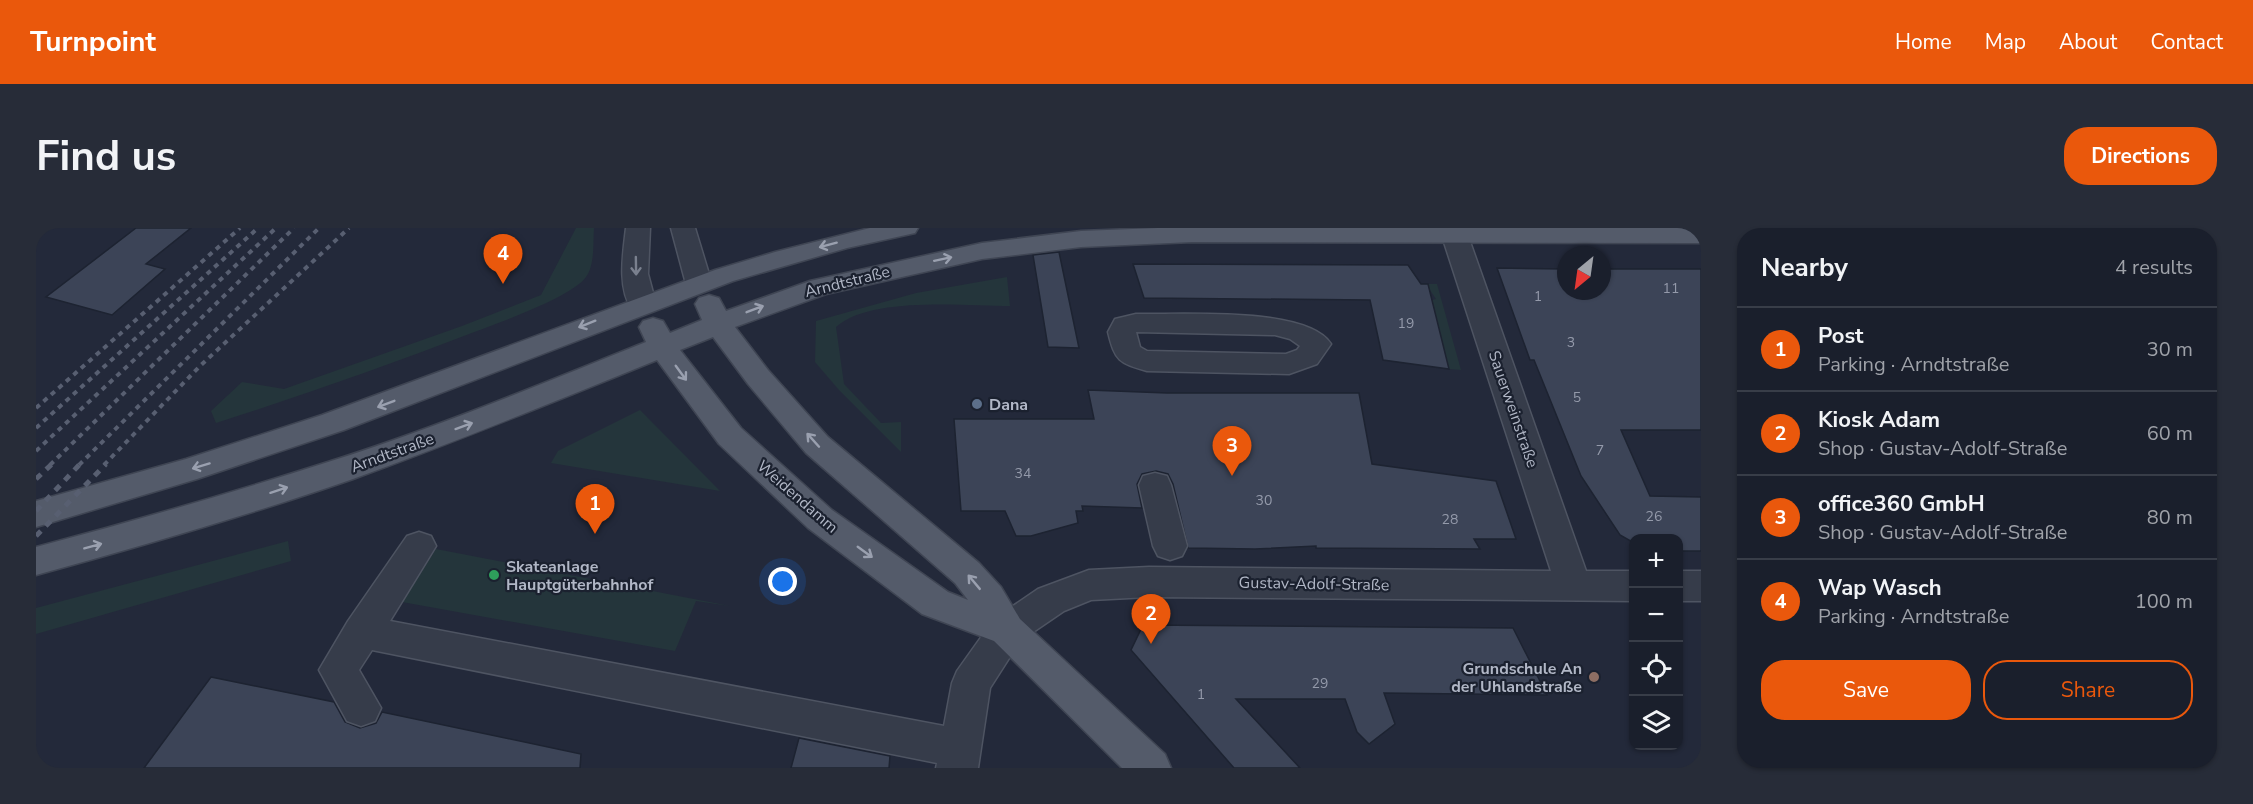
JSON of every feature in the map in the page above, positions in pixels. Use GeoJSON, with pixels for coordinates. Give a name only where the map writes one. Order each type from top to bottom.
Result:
{"type":"FeatureCollection","features":[{"type":"Feature","properties":{"kind":"main road"},"geometry":{"type":"LineString","coordinates":[[36,514],[226,458],[340,421],[699,284],[786,256],[860,236],[906,228]]}},
{"type":"Feature","properties":{"kind":"main road","name":"Arndtstraße"},"geometry":{"type":"LineString","coordinates":[[36,561],[126,537],[339,471],[481,420],[662,346],[819,287],[982,251],[1082,239],[1192,234],[1701,235]]}},
{"type":"Feature","properties":{"kind":"main road","name":"Weidendamm"},"geometry":{"type":"LineString","coordinates":[[699,284],[718,324],[758,377],[818,445],[967,573],[988,598],[1006,630],[1150,768]]}},
{"type":"Feature","properties":{"kind":"main road","name":"Weidendamm"},"geometry":{"type":"LineString","coordinates":[[642,304],[662,346],[730,436],[820,519],[935,603],[1006,630]]}},
{"type":"Feature","properties":{"kind":"street"},"geometry":{"type":"LineString","coordinates":[[638,228],[635,274],[642,304]]}},
{"type":"Feature","properties":{"kind":"street"},"geometry":{"type":"LineString","coordinates":[[683,228],[699,284]]}},
{"type":"Feature","properties":{"kind":"street","name":"Sauerweinstraße"},"geometry":{"type":"LineString","coordinates":[[1454,233],[1574,586]]}},
{"type":"Feature","properties":{"kind":"street"},"geometry":{"type":"LineString","coordinates":[[1133,311],[1289,328],[1317,344],[1307,357],[1289,364],[1147,361],[1135,358],[1127,352],[1122,332],[1133,311]]}},
{"type":"Feature","properties":{"kind":"street"},"geometry":{"type":"LineString","coordinates":[[1155,484],[1170,546]]}},
{"type":"Feature","properties":{"kind":"street"},"geometry":{"type":"LineString","coordinates":[[361,708],[338,670],[419,546]]}},
{"type":"Feature","properties":{"kind":"street","name":"Gustav-Adolf-Straße"},"geometry":{"type":"LineString","coordinates":[[1006,630],[1051,600],[1089,585],[1149,582],[1629,586]]}},
{"type":"Feature","properties":{"kind":"street"},"geometry":{"type":"LineString","coordinates":[[1683,586],[1701,586]]}},
{"type":"Feature","properties":{"kind":"street"},"geometry":{"type":"LineString","coordinates":[[361,632],[958,758],[971,683],[1006,630]]}},
{"type":"Feature","properties":{"kind":"shaded area"},"geometry":{"type":"Polygon","coordinates":[[[576,228],[594,228],[592,260],[586,277],[567,292],[519,315],[412,355],[216,423],[211,411],[242,382],[284,389],[462,326],[541,295],[576,228]]]}},
{"type":"Feature","properties":{"kind":"shaded area"},"geometry":{"type":"Polygon","coordinates":[[[1007,277],[1010,306],[944,304],[894,307],[851,317],[836,327],[844,384],[881,423],[901,422],[901,452],[839,390],[815,362],[816,321],[916,293],[1007,277]]]}},
{"type":"Feature","properties":{"kind":"shaded area"},"geometry":{"type":"Polygon","coordinates":[[[1426,284],[1437,284],[1461,370],[1449,369],[1432,300],[1436,299],[1426,284]]]}},
{"type":"Feature","properties":{"kind":"shaded area"},"geometry":{"type":"Polygon","coordinates":[[[640,410],[720,491],[551,463],[558,451],[640,410]]]}},
{"type":"Feature","properties":{"kind":"shaded area"},"geometry":{"type":"Polygon","coordinates":[[[288,541],[291,561],[36,634],[36,608],[288,541]]]}},
{"type":"Feature","properties":{"kind":"shaded area","name":"Skateanlage Hauptgüterbahnhof"},"geometry":{"type":"Polygon","coordinates":[[[436,549],[730,606],[696,601],[675,651],[402,602],[436,549]]]}},
{"type":"Feature","properties":{"kind":"building"},"geometry":{"type":"Polygon","coordinates":[[[136,228],[191,228],[146,264],[165,269],[112,315],[46,297],[136,228]]]}},
{"type":"Feature","properties":{"kind":"building"},"geometry":{"type":"Polygon","coordinates":[[[1059,252],[1079,348],[1048,347],[1033,255],[1059,252]]]}},
{"type":"Feature","properties":{"kind":"building"},"geometry":{"type":"Polygon","coordinates":[[[1133,264],[1408,265],[1421,284],[1428,284],[1449,369],[1383,360],[1370,300],[1144,298],[1133,264]]]}},
{"type":"Feature","properties":{"kind":"building"},"geometry":{"type":"Polygon","coordinates":[[[1497,268],[1557,269],[1557,300],[1611,300],[1611,269],[1701,269],[1701,430],[1621,430],[1650,496],[1701,497],[1701,551],[1683,551],[1683,534],[1629,534],[1629,540],[1620,535],[1581,476],[1534,360],[1530,360],[1497,268]]]}},
{"type":"Feature","properties":{"kind":"building"},"geometry":{"type":"Polygon","coordinates":[[[1088,390],[1167,393],[1359,393],[1372,464],[1496,481],[1516,539],[1474,539],[1480,549],[1316,548],[1316,546],[1255,549],[1188,548],[1173,484],[1168,474],[1156,471],[1142,474],[1137,484],[1142,508],[1082,506],[1083,511],[1076,511],[1078,523],[1031,536],[1016,536],[1005,511],[961,511],[954,419],[1094,419],[1088,390]]]}},
{"type":"Feature","properties":{"kind":"building"},"geometry":{"type":"Polygon","coordinates":[[[1143,625],[1513,628],[1547,695],[1384,693],[1395,724],[1369,744],[1357,732],[1345,699],[1236,699],[1300,768],[1234,768],[1131,650],[1143,625]]]}},
{"type":"Feature","properties":{"kind":"building"},"geometry":{"type":"Polygon","coordinates":[[[211,677],[334,702],[345,722],[360,728],[376,723],[382,712],[581,754],[580,768],[144,768],[211,677]]]}},
{"type":"Feature","properties":{"kind":"building"},"geometry":{"type":"Polygon","coordinates":[[[799,738],[890,756],[889,768],[791,768],[799,738]]]}},
{"type":"Feature","properties":{"kind":"railway"},"geometry":{"type":"LineString","coordinates":[[36,408],[240,228]]}},
{"type":"Feature","properties":{"kind":"railway"},"geometry":{"type":"LineString","coordinates":[[36,428],[258,228]]}},
{"type":"Feature","properties":{"kind":"railway"},"geometry":{"type":"LineString","coordinates":[[36,451],[276,228]]}},
{"type":"Feature","properties":{"kind":"railway"},"geometry":{"type":"LineString","coordinates":[[50,465],[294,228]]}},
{"type":"Feature","properties":{"kind":"railway"},"geometry":{"type":"LineString","coordinates":[[80,464],[319,228]]}},
{"type":"Feature","properties":{"kind":"railway"},"geometry":{"type":"LineString","coordinates":[[104,465],[200,366],[349,228]]}},
{"type":"Feature","properties":{"kind":"railway"},"geometry":{"type":"LineString","coordinates":[[36,479],[52,464]]}},
{"type":"Feature","properties":{"kind":"railway"},"geometry":{"type":"LineString","coordinates":[[36,511],[80,464]]}},
{"type":"Feature","properties":{"kind":"railway"},"geometry":{"type":"LineString","coordinates":[[36,536],[106,464]]}},
{"type":"Feature","properties":{"kind":"place","name":"Wap Wasch"},"geometry":{"type":"Point","coordinates":[503,284]}},
{"type":"Feature","properties":{"kind":"place","name":"Dana"},"geometry":{"type":"Point","coordinates":[977,404]}},
{"type":"Feature","properties":{"kind":"place","name":"office360 GmbH"},"geometry":{"type":"Point","coordinates":[1232,476]}},
{"type":"Feature","properties":{"kind":"place","name":"Post"},"geometry":{"type":"Point","coordinates":[595,534]}},
{"type":"Feature","properties":{"kind":"place","name":"Skateanlage Hauptgüterbahnhof"},"geometry":{"type":"Point","coordinates":[494,575]}},
{"type":"Feature","properties":{"kind":"place","name":"Kiosk Adam"},"geometry":{"type":"Point","coordinates":[1151,644]}},
{"type":"Feature","properties":{"kind":"place","name":"Grundschule An der Uhlandstraße"},"geometry":{"type":"Point","coordinates":[1594,677]}}]}
